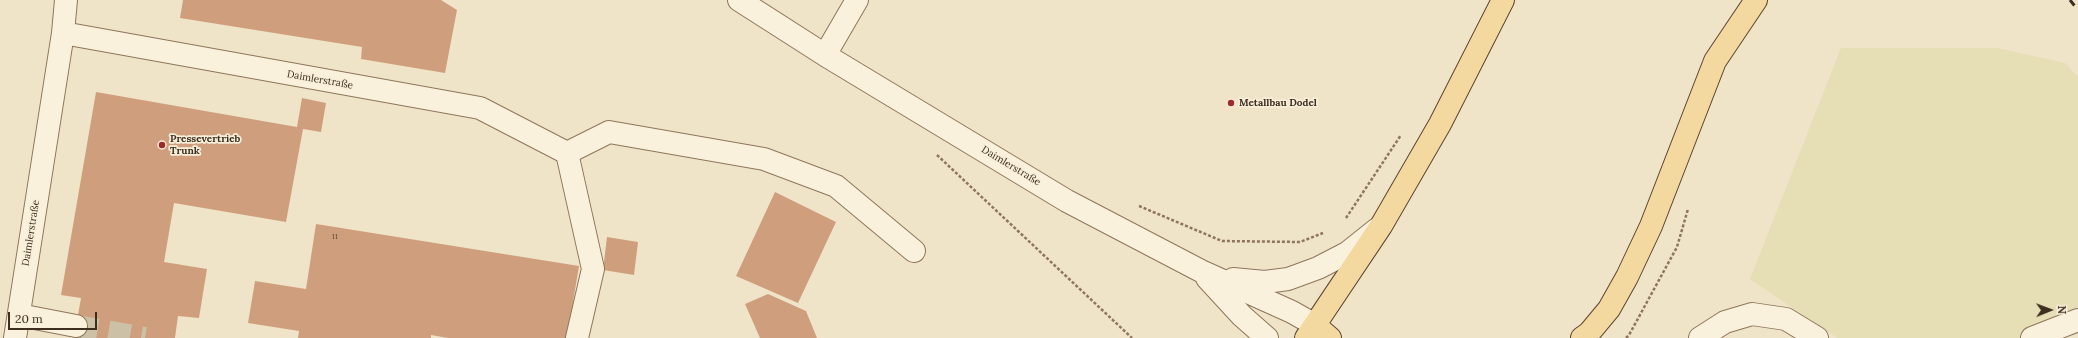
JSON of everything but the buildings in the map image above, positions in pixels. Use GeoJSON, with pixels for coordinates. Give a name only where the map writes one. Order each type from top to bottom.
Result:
{"type":"FeatureCollection","features":[{"type":"Feature","properties":{"kind":"main road"},"geometry":{"type":"LineString","coordinates":[[1582,338],[1609,309],[1628,277],[1651,226],[1715,61],[1756,0]]}},
{"type":"Feature","properties":{"kind":"main road"},"geometry":{"type":"LineString","coordinates":[[1317,334],[1440,124],[1502,3]]}},
{"type":"Feature","properties":{"kind":"street","name":"Daimlerstraße"},"geometry":{"type":"LineString","coordinates":[[15,338],[63,33],[66,0]]}},
{"type":"Feature","properties":{"kind":"street","name":"Daimlerstraße"},"geometry":{"type":"LineString","coordinates":[[739,0],[825,55],[1067,200],[1201,271],[1292,312],[1317,334]]}},
{"type":"Feature","properties":{"kind":"street"},"geometry":{"type":"LineString","coordinates":[[825,55],[856,0]]}},
{"type":"Feature","properties":{"kind":"street","name":"Daimlerstraße"},"geometry":{"type":"LineString","coordinates":[[63,33],[480,108],[567,154]]}},
{"type":"Feature","properties":{"kind":"street"},"geometry":{"type":"LineString","coordinates":[[577,338],[593,269],[567,154],[609,132],[764,159],[836,186],[914,251]]}},
{"type":"Feature","properties":{"kind":"street","name":"Daimlerstraße"},"geometry":{"type":"LineString","coordinates":[[1201,271],[1236,279],[1265,282],[1288,279],[1318,268],[1347,253],[1381,226]]}},
{"type":"Feature","properties":{"kind":"street","name":"Daimlerstraße"},"geometry":{"type":"LineString","coordinates":[[1201,271],[1242,316],[1267,338]]}},
{"type":"Feature","properties":{"kind":"street"},"geometry":{"type":"LineString","coordinates":[[1700,338],[1725,322],[1752,314],[1786,319],[1816,338]]}},
{"type":"Feature","properties":{"kind":"street"},"geometry":{"type":"LineString","coordinates":[[19,315],[76,326]]}},
{"type":"Feature","properties":{"kind":"street"},"geometry":{"type":"LineString","coordinates":[[2032,338],[2078,320]]}},
{"type":"Feature","properties":{"kind":"path"},"geometry":{"type":"LineString","coordinates":[[1345,220],[1405,129]]}},
{"type":"Feature","properties":{"kind":"path"},"geometry":{"type":"LineString","coordinates":[[934,153],[1132,338]]}},
{"type":"Feature","properties":{"kind":"path"},"geometry":{"type":"LineString","coordinates":[[1136,205],[1222,241],[1300,242],[1327,232]]}},
{"type":"Feature","properties":{"kind":"shaded area"},"geometry":{"type":"Polygon","coordinates":[[[1841,48],[1997,48],[2065,63],[2078,77],[2078,320],[2032,338],[1837,338],[1750,279],[1841,48]]]}},
{"type":"Feature","properties":{"kind":"tunnel"},"geometry":{"type":"LineString","coordinates":[[76,326],[145,338]]}},
{"type":"Feature","properties":{"kind":"railway"},"geometry":{"type":"LineString","coordinates":[[2070,0],[2078,10]]}},
{"type":"Feature","properties":{"kind":"place","name":"Metallbau Dodel"},"geometry":{"type":"Point","coordinates":[1231,103]}},
{"type":"Feature","properties":{"kind":"place","name":"Pressevertrieb Trunk"},"geometry":{"type":"Point","coordinates":[162,145]}}]}
